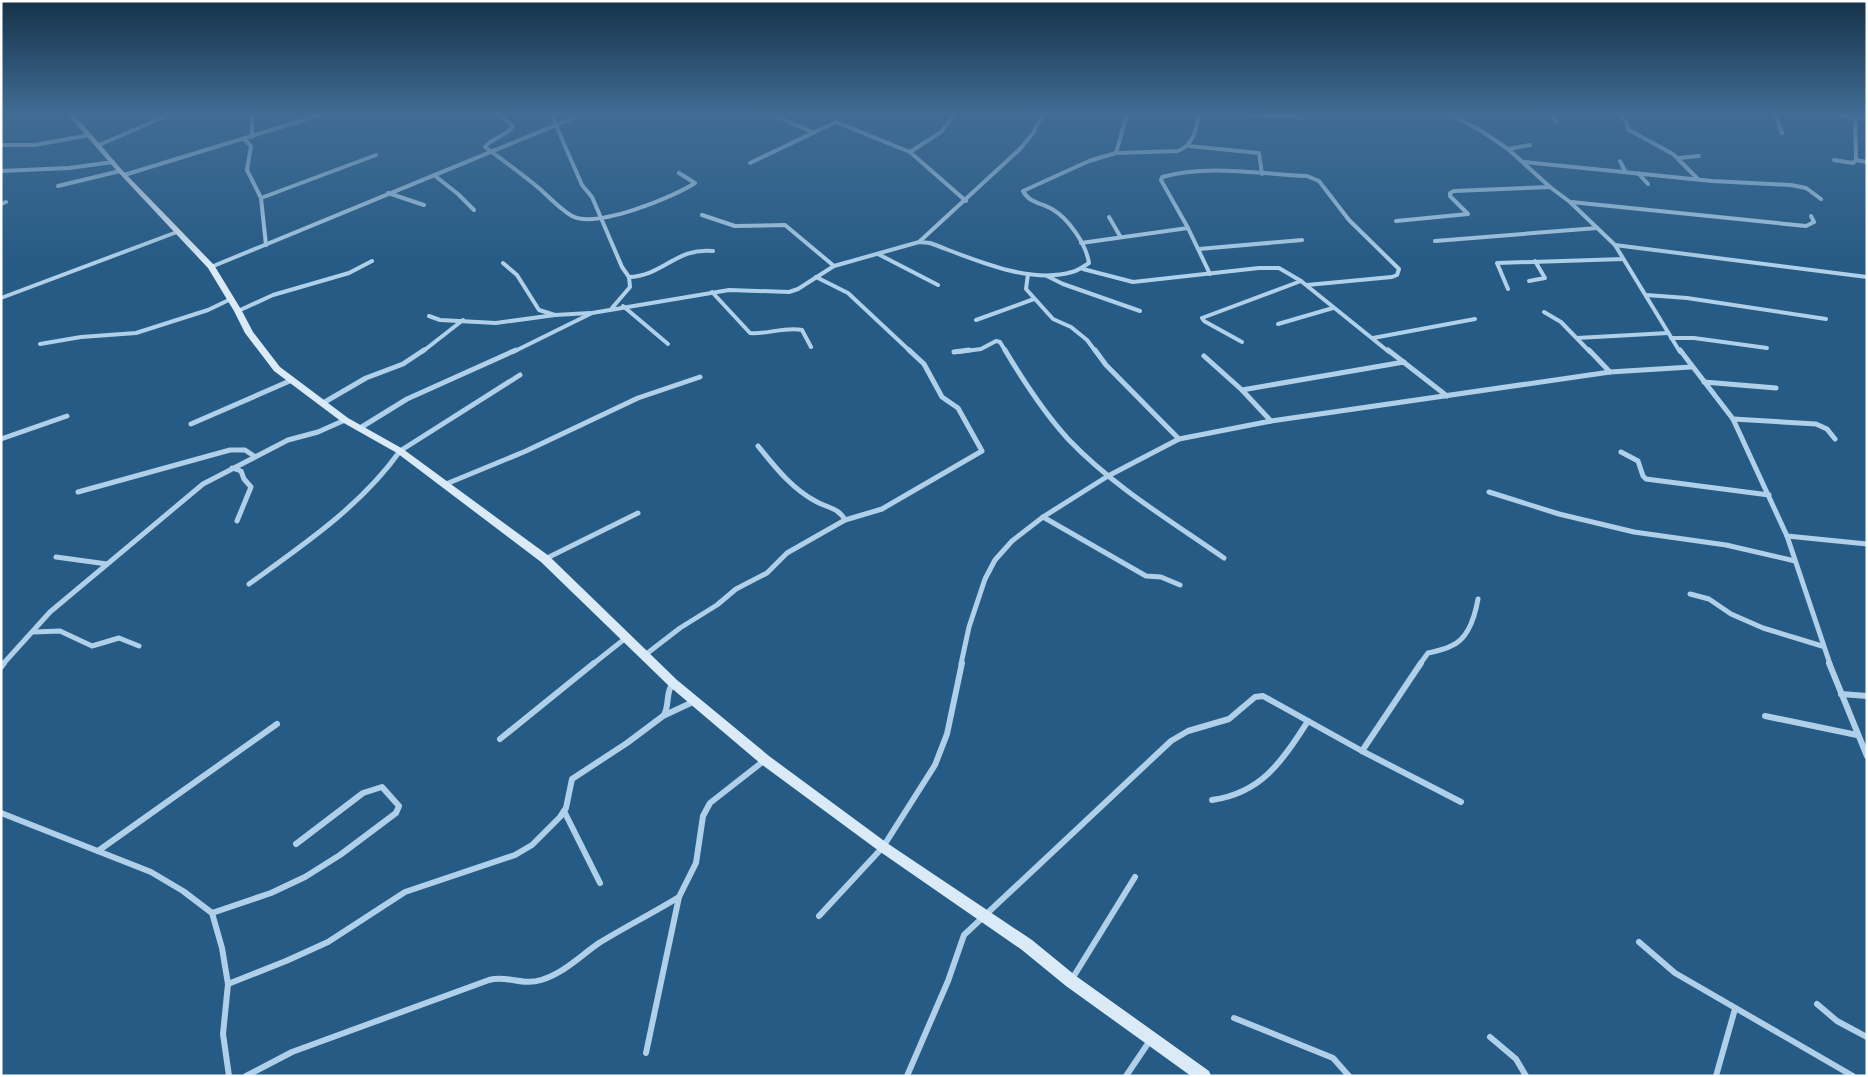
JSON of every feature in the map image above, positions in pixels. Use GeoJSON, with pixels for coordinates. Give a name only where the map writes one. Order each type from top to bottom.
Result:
{"type":"FeatureCollection","features":[{"type":"Feature","properties":{"kind":"street"},"geometry":{"type":"LineString","coordinates":[[1,171],[69,168],[96,164]]}},
{"type":"Feature","properties":{"kind":"street"},"geometry":{"type":"LineString","coordinates":[[115,164],[211,267],[249,333],[277,368],[345,420],[400,451],[545,558],[673,683],[766,760],[883,847],[986,915],[1027,945],[1071,982],[1204,1076]]}},
{"type":"Feature","properties":{"kind":"street"},"geometry":{"type":"LineString","coordinates":[[58,186],[122,173],[153,164]]}},
{"type":"Feature","properties":{"kind":"street"},"geometry":{"type":"LineString","coordinates":[[249,164],[248,170],[261,198],[266,245]]}},
{"type":"Feature","properties":{"kind":"street"},"geometry":{"type":"LineString","coordinates":[[261,198],[351,164]]}},
{"type":"Feature","properties":{"kind":"street"},"geometry":{"type":"LineString","coordinates":[[211,267],[462,164]]}},
{"type":"Feature","properties":{"kind":"street"},"geometry":{"type":"LineString","coordinates":[[508,164],[573,217],[586,219],[602,218],[646,206],[682,192],[694,185],[695,183],[692,180],[679,174]]}},
{"type":"Feature","properties":{"kind":"street"},"geometry":{"type":"LineString","coordinates":[[572,164],[582,185],[592,197],[619,260],[629,277],[630,287],[612,308]]}},
{"type":"Feature","properties":{"kind":"street"},"geometry":{"type":"LineString","coordinates":[[924,164],[966,201]]}},
{"type":"Feature","properties":{"kind":"street"},"geometry":{"type":"LineString","coordinates":[[919,242],[1004,164]]}},
{"type":"Feature","properties":{"kind":"street"},"geometry":{"type":"LineString","coordinates":[[1080,164],[1023,191],[1024,196],[1059,215],[1081,243],[1089,256],[1089,263],[1083,269]]}},
{"type":"Feature","properties":{"kind":"street"},"geometry":{"type":"LineString","coordinates":[[1261,164],[1262,174]]}},
{"type":"Feature","properties":{"kind":"street"},"geometry":{"type":"LineString","coordinates":[[1526,164],[1615,245],[1671,338],[1691,367],[1733,419],[1788,536],[1822,646],[1867,756]]}},
{"type":"Feature","properties":{"kind":"street"},"geometry":{"type":"LineString","coordinates":[[1569,164],[1698,179],[1798,186],[1812,192],[1821,199]]}},
{"type":"Feature","properties":{"kind":"street"},"geometry":{"type":"LineString","coordinates":[[1622,164],[1625,171]]}},
{"type":"Feature","properties":{"kind":"street"},"geometry":{"type":"LineString","coordinates":[[1684,164],[1698,179]]}},
{"type":"Feature","properties":{"kind":"street"},"geometry":{"type":"LineString","coordinates":[[1210,274],[1199,249],[1161,180],[1162,177],[1176,173],[1306,176],[1316,178],[1349,220],[1399,269],[1396,275],[1392,276],[1307,286]]}},
{"type":"Feature","properties":{"kind":"street"},"geometry":{"type":"LineString","coordinates":[[1638,173],[1648,184]]}},
{"type":"Feature","properties":{"kind":"street"},"geometry":{"type":"LineString","coordinates":[[434,175],[458,194],[474,210]]}},
{"type":"Feature","properties":{"kind":"street"},"geometry":{"type":"LineString","coordinates":[[1396,221],[1467,215],[1468,213],[1450,196],[1450,193],[1454,191],[1550,187]]}},
{"type":"Feature","properties":{"kind":"street"},"geometry":{"type":"LineString","coordinates":[[388,193],[424,205]]}},
{"type":"Feature","properties":{"kind":"street"},"geometry":{"type":"LineString","coordinates":[[1570,202],[1806,226],[1814,222],[1811,216]]}},
{"type":"Feature","properties":{"kind":"street"},"geometry":{"type":"LineString","coordinates":[[702,215],[735,226],[785,225],[834,266]]}},
{"type":"Feature","properties":{"kind":"street"},"geometry":{"type":"LineString","coordinates":[[1109,217],[1120,236]]}},
{"type":"Feature","properties":{"kind":"street"},"geometry":{"type":"LineString","coordinates":[[1081,243],[1120,236],[1188,228]]}},
{"type":"Feature","properties":{"kind":"street"},"geometry":{"type":"LineString","coordinates":[[1435,242],[1597,228]]}},
{"type":"Feature","properties":{"kind":"street"},"geometry":{"type":"LineString","coordinates":[[1,298],[178,232]]}},
{"type":"Feature","properties":{"kind":"street"},"geometry":{"type":"LineString","coordinates":[[1199,249],[1302,240]]}},
{"type":"Feature","properties":{"kind":"street"},"geometry":{"type":"LineString","coordinates":[[429,316],[440,320],[496,323],[555,315],[592,313],[623,306],[729,290],[789,292],[798,289],[834,266],[919,242],[930,243],[1012,271],[1047,276],[1083,269],[1128,282],[1271,268],[1285,270],[1301,281],[1447,396]]}},
{"type":"Feature","properties":{"kind":"street"},"geometry":{"type":"LineString","coordinates":[[1615,245],[1867,277]]}},
{"type":"Feature","properties":{"kind":"street"},"geometry":{"type":"LineString","coordinates":[[629,277],[644,276],[688,252],[706,249],[713,251]]}},
{"type":"Feature","properties":{"kind":"street"},"geometry":{"type":"LineString","coordinates":[[878,253],[938,285]]}},
{"type":"Feature","properties":{"kind":"street"},"geometry":{"type":"LineString","coordinates":[[1508,289],[1497,263],[1623,259]]}},
{"type":"Feature","properties":{"kind":"street"},"geometry":{"type":"LineString","coordinates":[[238,311],[273,295],[349,272],[372,261]]}},
{"type":"Feature","properties":{"kind":"street"},"geometry":{"type":"LineString","coordinates":[[1529,281],[1545,278],[1535,261]]}},
{"type":"Feature","properties":{"kind":"street"},"geometry":{"type":"LineString","coordinates":[[503,263],[517,276],[538,310],[555,315]]}},
{"type":"Feature","properties":{"kind":"street"},"geometry":{"type":"LineString","coordinates":[[1028,274],[1026,289],[1052,319],[1071,327],[1087,340],[1106,365],[1179,440]]}},
{"type":"Feature","properties":{"kind":"street"},"geometry":{"type":"LineString","coordinates":[[1047,276],[1063,284],[1140,311]]}},
{"type":"Feature","properties":{"kind":"street"},"geometry":{"type":"LineString","coordinates":[[645,655],[680,628],[717,605],[736,589],[767,573],[787,554],[846,520],[882,509],[982,451],[958,408],[939,393],[924,364],[848,293],[816,277]]}},
{"type":"Feature","properties":{"kind":"street"},"geometry":{"type":"LineString","coordinates":[[1242,342],[1204,321],[1202,318],[1301,281]]}},
{"type":"Feature","properties":{"kind":"street"},"geometry":{"type":"LineString","coordinates":[[712,292],[750,332],[761,334],[794,328],[802,330],[811,347]]}},
{"type":"Feature","properties":{"kind":"street"},"geometry":{"type":"LineString","coordinates":[[1646,295],[1687,298],[1826,319]]}},
{"type":"Feature","properties":{"kind":"street"},"geometry":{"type":"LineString","coordinates":[[40,344],[81,337],[136,333],[208,310],[231,299]]}},
{"type":"Feature","properties":{"kind":"street"},"geometry":{"type":"LineString","coordinates":[[976,320],[1034,299]]}},
{"type":"Feature","properties":{"kind":"street"},"geometry":{"type":"LineString","coordinates":[[623,306],[668,344]]}},
{"type":"Feature","properties":{"kind":"street"},"geometry":{"type":"LineString","coordinates":[[1278,324],[1333,308]]}},
{"type":"Feature","properties":{"kind":"street"},"geometry":{"type":"LineString","coordinates":[[1544,312],[1561,322],[1610,372]]}},
{"type":"Feature","properties":{"kind":"street"},"geometry":{"type":"LineString","coordinates":[[360,428],[407,399],[490,363],[592,313]]}},
{"type":"Feature","properties":{"kind":"street"},"geometry":{"type":"LineString","coordinates":[[1373,338],[1475,319]]}},
{"type":"Feature","properties":{"kind":"street"},"geometry":{"type":"LineString","coordinates":[[322,403],[366,378],[403,364],[435,343],[463,320]]}},
{"type":"Feature","properties":{"kind":"street"},"geometry":{"type":"LineString","coordinates":[[1577,338],[1668,333]]}},
{"type":"Feature","properties":{"kind":"street"},"geometry":{"type":"LineString","coordinates":[[1671,338],[1694,338],[1767,348]]}},
{"type":"Feature","properties":{"kind":"street"},"geometry":{"type":"LineString","coordinates":[[954,352],[981,349],[996,341],[1000,342],[1051,418],[1071,442],[1108,476],[1224,558]]}},
{"type":"Feature","properties":{"kind":"street"},"geometry":{"type":"LineString","coordinates":[[1204,356],[1242,390],[1271,421]]}},
{"type":"Feature","properties":{"kind":"street"},"geometry":{"type":"LineString","coordinates":[[1242,390],[1404,362]]}},
{"type":"Feature","properties":{"kind":"street"},"geometry":{"type":"LineString","coordinates":[[819,916],[883,847],[935,764],[947,734],[969,627],[986,579],[995,560],[1012,541],[1043,517],[1108,476],[1179,440],[1271,421],[1610,372],[1691,367]]}},
{"type":"Feature","properties":{"kind":"street"},"geometry":{"type":"LineString","coordinates":[[249,584],[321,532],[387,468],[400,451],[520,375]]}},
{"type":"Feature","properties":{"kind":"street"},"geometry":{"type":"LineString","coordinates":[[446,484],[526,451],[638,398],[700,377]]}},
{"type":"Feature","properties":{"kind":"street"},"geometry":{"type":"LineString","coordinates":[[191,424],[292,380]]}},
{"type":"Feature","properties":{"kind":"street"},"geometry":{"type":"LineString","coordinates":[[1704,382],[1776,388]]}},
{"type":"Feature","properties":{"kind":"street"},"geometry":{"type":"LineString","coordinates":[[1,439],[67,416]]}},
{"type":"Feature","properties":{"kind":"street"},"geometry":{"type":"LineString","coordinates":[[1733,419],[1816,424],[1827,429],[1835,439]]}},
{"type":"Feature","properties":{"kind":"street"},"geometry":{"type":"LineString","coordinates":[[1,667],[50,612],[203,484],[288,440],[318,432],[345,420]]}},
{"type":"Feature","properties":{"kind":"street"},"geometry":{"type":"LineString","coordinates":[[758,446],[780,472],[801,491],[817,502],[838,510],[846,520]]}},
{"type":"Feature","properties":{"kind":"street"},"geometry":{"type":"LineString","coordinates":[[78,492],[230,450],[244,450],[254,456]]}},
{"type":"Feature","properties":{"kind":"street"},"geometry":{"type":"LineString","coordinates":[[1621,452],[1638,461],[1643,476],[1646,479],[1770,495]]}},
{"type":"Feature","properties":{"kind":"street"},"geometry":{"type":"LineString","coordinates":[[232,468],[241,470],[244,480],[251,487],[236,521]]}},
{"type":"Feature","properties":{"kind":"street"},"geometry":{"type":"LineString","coordinates":[[1489,492],[1559,514],[1634,532],[1726,544],[1795,561]]}},
{"type":"Feature","properties":{"kind":"street"},"geometry":{"type":"LineString","coordinates":[[545,558],[638,513]]}},
{"type":"Feature","properties":{"kind":"street"},"geometry":{"type":"LineString","coordinates":[[1043,517],[1146,576],[1161,576],[1180,585]]}},
{"type":"Feature","properties":{"kind":"street"},"geometry":{"type":"LineString","coordinates":[[1788,536],[1867,544]]}},
{"type":"Feature","properties":{"kind":"street"},"geometry":{"type":"LineString","coordinates":[[56,557],[107,564]]}},
{"type":"Feature","properties":{"kind":"street"},"geometry":{"type":"LineString","coordinates":[[1690,594],[1709,599],[1731,614],[1763,628],[1822,646]]}},
{"type":"Feature","properties":{"kind":"street"},"geometry":{"type":"LineString","coordinates":[[1362,751],[1428,653],[1454,646],[1467,632],[1475,616],[1478,599]]}},
{"type":"Feature","properties":{"kind":"street"},"geometry":{"type":"LineString","coordinates":[[34,632],[60,631],[92,646],[117,637],[123,637],[139,646]]}},
{"type":"Feature","properties":{"kind":"street"},"geometry":{"type":"LineString","coordinates":[[500,739],[627,637]]}},
{"type":"Feature","properties":{"kind":"street"},"geometry":{"type":"LineString","coordinates":[[663,716],[668,708],[668,689],[673,683]]}},
{"type":"Feature","properties":{"kind":"street"},"geometry":{"type":"LineString","coordinates":[[1841,694],[1867,696]]}},
{"type":"Feature","properties":{"kind":"street"},"geometry":{"type":"LineString","coordinates":[[907,1076],[948,981],[964,935],[1043,858],[1178,735],[1229,719],[1259,696],[1263,696],[1362,751],[1461,802]]}},
{"type":"Feature","properties":{"kind":"street"},"geometry":{"type":"LineString","coordinates":[[228,984],[320,946],[406,892],[507,860],[529,848],[547,833],[564,811],[568,785],[572,779],[628,743],[663,716],[695,701]]}},
{"type":"Feature","properties":{"kind":"street"},"geometry":{"type":"LineString","coordinates":[[1765,716],[1857,735]]}},
{"type":"Feature","properties":{"kind":"street"},"geometry":{"type":"LineString","coordinates":[[1212,800],[1226,800],[1237,795],[1271,773],[1279,765],[1308,721]]}},
{"type":"Feature","properties":{"kind":"street"},"geometry":{"type":"LineString","coordinates":[[98,851],[278,724]]}},
{"type":"Feature","properties":{"kind":"street"},"geometry":{"type":"LineString","coordinates":[[646,1053],[679,897],[697,858],[700,821],[703,811],[710,802],[766,760]]}},
{"type":"Feature","properties":{"kind":"street"},"geometry":{"type":"LineString","coordinates":[[212,913],[270,893],[304,877],[335,859],[396,813],[399,806],[382,787],[373,789],[363,793],[296,844]]}},
{"type":"Feature","properties":{"kind":"street"},"geometry":{"type":"LineString","coordinates":[[564,811],[600,883]]}},
{"type":"Feature","properties":{"kind":"street"},"geometry":{"type":"LineString","coordinates":[[1,813],[151,872],[183,891],[212,913],[222,948],[228,984],[223,1034],[229,1076]]}},
{"type":"Feature","properties":{"kind":"street"},"geometry":{"type":"LineString","coordinates":[[1071,982],[1135,877]]}},
{"type":"Feature","properties":{"kind":"street"},"geometry":{"type":"LineString","coordinates":[[246,1076],[292,1052],[479,983],[505,977],[525,983],[539,981],[555,975],[570,967],[597,945],[616,933],[679,897]]}},
{"type":"Feature","properties":{"kind":"street"},"geometry":{"type":"LineString","coordinates":[[1639,942],[1675,973],[1853,1076]]}},
{"type":"Feature","properties":{"kind":"street"},"geometry":{"type":"LineString","coordinates":[[1817,1004],[1837,1021],[1867,1037]]}},
{"type":"Feature","properties":{"kind":"street"},"geometry":{"type":"LineString","coordinates":[[1716,1076],[1735,1009]]}},
{"type":"Feature","properties":{"kind":"street"},"geometry":{"type":"LineString","coordinates":[[1234,1018],[1333,1058],[1349,1076]]}},
{"type":"Feature","properties":{"kind":"street"},"geometry":{"type":"LineString","coordinates":[[1490,1037],[1520,1063],[1525,1070],[1526,1076]]}},
{"type":"Feature","properties":{"kind":"street"},"geometry":{"type":"LineString","coordinates":[[1126,1076],[1152,1039]]}}]}
